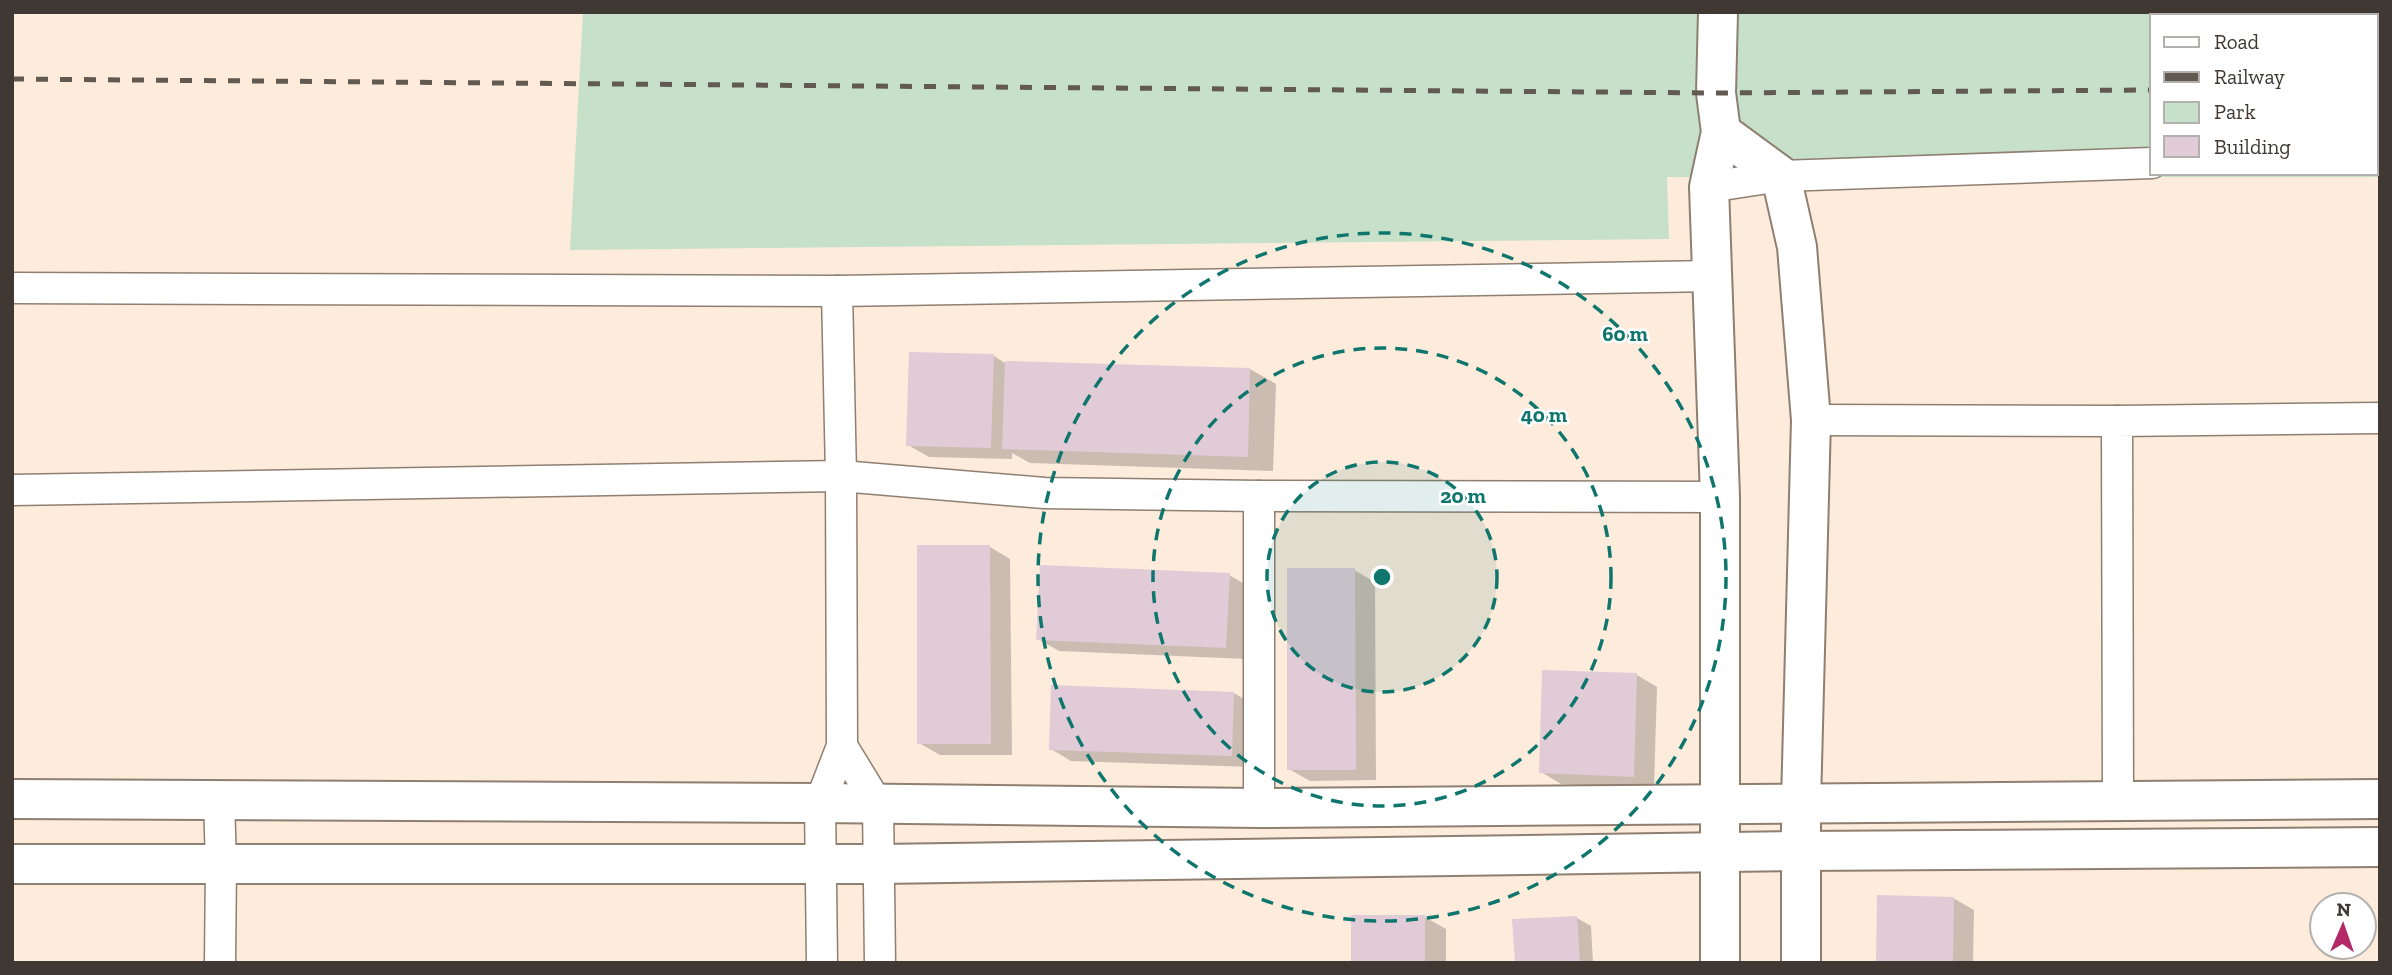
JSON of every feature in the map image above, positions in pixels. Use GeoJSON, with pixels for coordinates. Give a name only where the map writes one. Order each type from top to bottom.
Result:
{"type":"FeatureCollection","features":[{"type":"Feature","properties":{"kind":"main road"},"geometry":{"type":"LineString","coordinates":[[1718,12],[1716,93],[1721,132],[1709,187],[1720,497],[1720,963]]}},
{"type":"Feature","properties":{"kind":"main road"},"geometry":{"type":"LineString","coordinates":[[1721,132],[1781,176],[1797,247],[1811,420],[1801,803],[1801,963]]}},
{"type":"Feature","properties":{"kind":"main road"},"geometry":{"type":"LineString","coordinates":[[12,799],[1259,807],[2380,799]]}},
{"type":"Feature","properties":{"kind":"main road"},"geometry":{"type":"LineString","coordinates":[[12,864],[880,864],[1801,851],[2380,847]]}},
{"type":"Feature","properties":{"kind":"street"},"geometry":{"type":"LineString","coordinates":[[1709,187],[1781,176],[2150,163]]}},
{"type":"Feature","properties":{"kind":"street"},"geometry":{"type":"LineString","coordinates":[[12,288],[836,291],[1713,276]]}},
{"type":"Feature","properties":{"kind":"street"},"geometry":{"type":"LineString","coordinates":[[822,963],[820,803],[842,746],[841,476],[836,291]]}},
{"type":"Feature","properties":{"kind":"street"},"geometry":{"type":"LineString","coordinates":[[1811,420],[2380,418]]}},
{"type":"Feature","properties":{"kind":"street"},"geometry":{"type":"LineString","coordinates":[[2117,421],[2118,801]]}},
{"type":"Feature","properties":{"kind":"street"},"geometry":{"type":"LineString","coordinates":[[12,490],[841,476],[1044,493],[1720,497]]}},
{"type":"Feature","properties":{"kind":"street"},"geometry":{"type":"LineString","coordinates":[[1259,496],[1259,807]]}},
{"type":"Feature","properties":{"kind":"street"},"geometry":{"type":"LineString","coordinates":[[842,746],[878,805],[880,963]]}},
{"type":"Feature","properties":{"kind":"street"},"geometry":{"type":"LineString","coordinates":[[219,800],[220,963]]}},
{"type":"Feature","properties":{"kind":"green space"},"geometry":{"type":"Polygon","coordinates":[[[583,12],[2380,12],[2380,177],[1667,177],[1669,239],[570,250],[583,12]]]}},
{"type":"Feature","properties":{"kind":"building"},"geometry":{"type":"Polygon","coordinates":[[[909,352],[994,354],[991,448],[906,446],[909,352]]]}},
{"type":"Feature","properties":{"kind":"building"},"geometry":{"type":"Polygon","coordinates":[[[1005,361],[1250,368],[1248,457],[1002,449],[1005,361]]]}},
{"type":"Feature","properties":{"kind":"building"},"geometry":{"type":"Polygon","coordinates":[[[917,545],[990,545],[991,744],[917,744],[917,545]]]}},
{"type":"Feature","properties":{"kind":"building"},"geometry":{"type":"Polygon","coordinates":[[[1040,565],[1230,573],[1226,648],[1036,640],[1040,565]]]}},
{"type":"Feature","properties":{"kind":"building"},"geometry":{"type":"Polygon","coordinates":[[[1287,568],[1355,568],[1356,770],[1287,770],[1287,568]]]}},
{"type":"Feature","properties":{"kind":"building"},"geometry":{"type":"Polygon","coordinates":[[[1542,670],[1637,673],[1634,777],[1539,773],[1542,670]]]}},
{"type":"Feature","properties":{"kind":"building"},"geometry":{"type":"Polygon","coordinates":[[[1051,685],[1234,692],[1232,756],[1049,750],[1051,685]]]}},
{"type":"Feature","properties":{"kind":"building"},"geometry":{"type":"Polygon","coordinates":[[[1877,895],[1954,897],[1953,963],[1876,963],[1877,895]]]}},
{"type":"Feature","properties":{"kind":"building"},"geometry":{"type":"Polygon","coordinates":[[[1351,915],[1425,915],[1425,963],[1351,963],[1351,915]]]}},
{"type":"Feature","properties":{"kind":"building"},"geometry":{"type":"Polygon","coordinates":[[[1577,916],[1580,963],[1515,963],[1512,919],[1577,916]]]}},
{"type":"Feature","properties":{"kind":"railway"},"geometry":{"type":"LineString","coordinates":[[12,79],[1716,93],[2150,90]]}}]}
